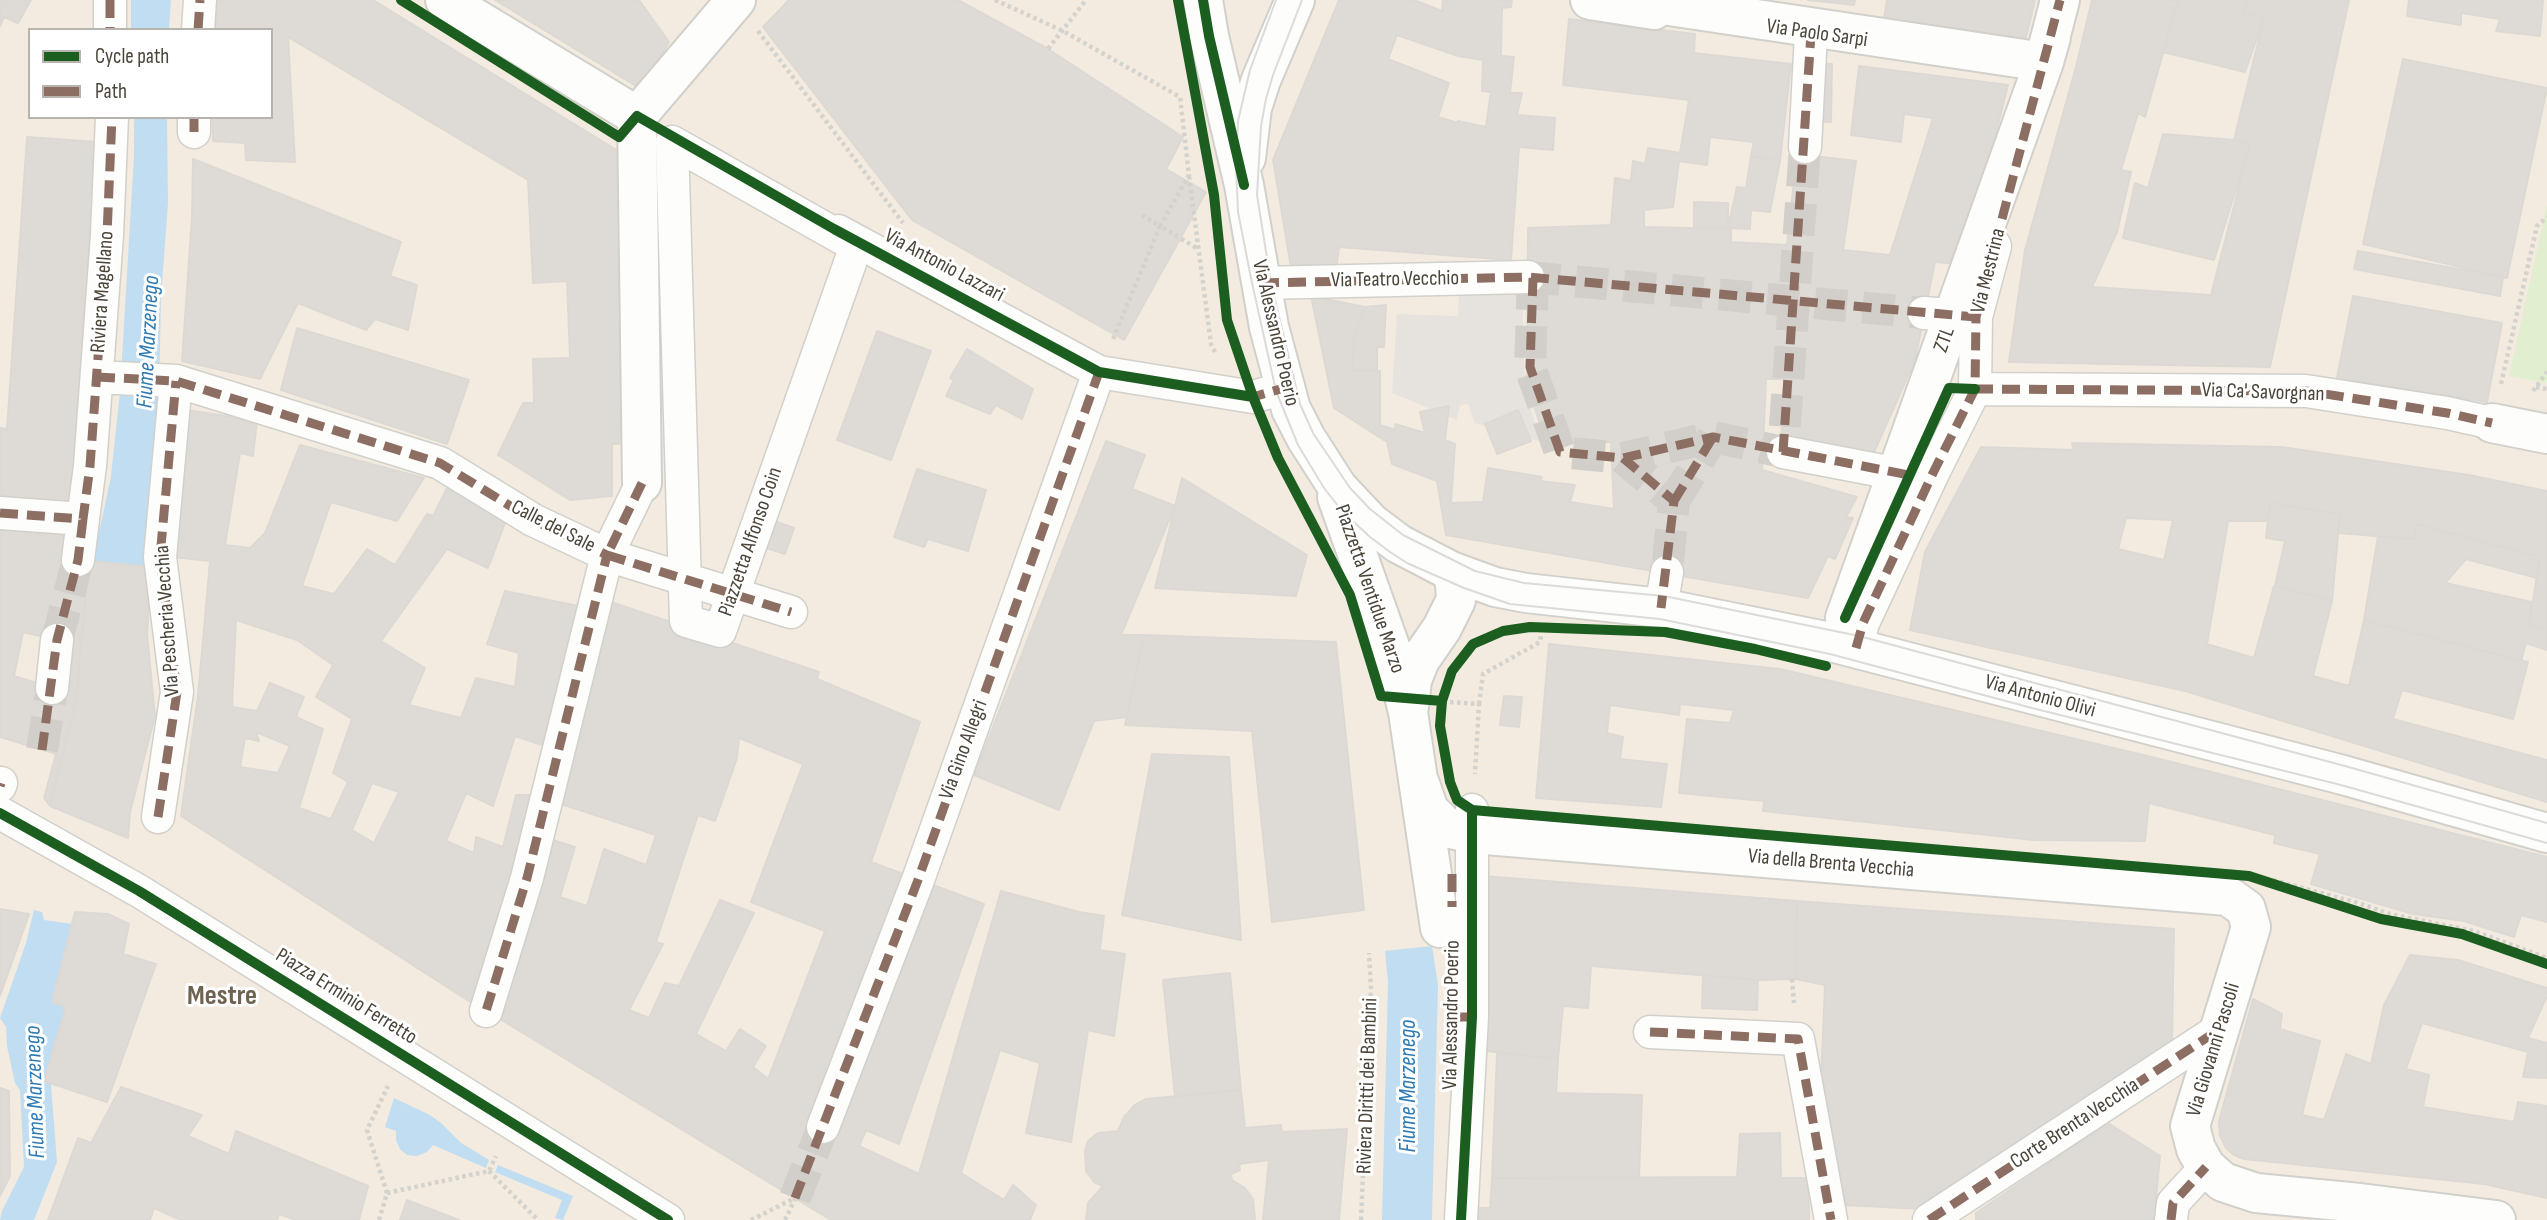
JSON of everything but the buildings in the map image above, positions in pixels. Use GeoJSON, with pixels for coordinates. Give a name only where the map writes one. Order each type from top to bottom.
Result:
{"type":"FeatureCollection","features":[{"type":"Feature","properties":{"kind":"street"},"geometry":{"type":"LineString","coordinates":[[110,0],[110,28]]}},
{"type":"Feature","properties":{"kind":"street"},"geometry":{"type":"LineString","coordinates":[[198,28],[200,0]]}},
{"type":"Feature","properties":{"kind":"street"},"geometry":{"type":"LineString","coordinates":[[445,0],[637,116]]}},
{"type":"Feature","properties":{"kind":"street"},"geometry":{"type":"LineString","coordinates":[[1203,0],[1209,37],[1244,185]]}},
{"type":"Feature","properties":{"kind":"street"},"geometry":{"type":"LineString","coordinates":[[1244,185],[1252,108],[1295,0]]}},
{"type":"Feature","properties":{"kind":"street","name":"Via Paolo Sarpi"},"geometry":{"type":"LineString","coordinates":[[1590,0],[1811,34],[2048,50]]}},
{"type":"Feature","properties":{"kind":"street"},"geometry":{"type":"LineString","coordinates":[[1629,0],[2048,50]]}},
{"type":"Feature","properties":{"kind":"street","name":"Via Mestrina"},"geometry":{"type":"LineString","coordinates":[[1850,633],[1863,624],[1975,389],[1976,317],[2060,0]]}},
{"type":"Feature","properties":{"kind":"street"},"geometry":{"type":"LineString","coordinates":[[743,11],[637,116],[642,483],[607,555],[791,612]]}},
{"type":"Feature","properties":{"kind":"street"},"geometry":{"type":"LineString","coordinates":[[1805,147],[1811,34]]}},
{"type":"Feature","properties":{"kind":"street","name":"ZTL"},"geometry":{"type":"LineString","coordinates":[[1850,633],[2048,50]]}},
{"type":"Feature","properties":{"kind":"street","name":"Via Antonio Lazzari"},"geometry":{"type":"LineString","coordinates":[[637,116],[834,229],[1099,372],[1253,397],[1284,388]]}},
{"type":"Feature","properties":{"kind":"street","name":"Riviera Magellano"},"geometry":{"type":"LineString","coordinates":[[78,560],[90,466],[106,377],[107,235],[112,119]]}},
{"type":"Feature","properties":{"kind":"street","name":"Piazzetta Alfonso Coin"},"geometry":{"type":"LineString","coordinates":[[685,579],[672,142],[856,246],[733,593]]}},
{"type":"Feature","properties":{"kind":"street","name":"Via Alessandro Poerio"},"geometry":{"type":"LineString","coordinates":[[1244,185],[1261,283],[1284,388],[1301,428],[1327,472]]}},
{"type":"Feature","properties":{"kind":"street","name":"Via Teatro Vecchio"},"geometry":{"type":"LineString","coordinates":[[1261,283],[1528,277]]}},
{"type":"Feature","properties":{"kind":"street"},"geometry":{"type":"LineString","coordinates":[[1924,313],[1976,317]]}},
{"type":"Feature","properties":{"kind":"street","name":"Via Gino Allegri"},"geometry":{"type":"LineString","coordinates":[[823,1127],[918,880],[1099,372]]}},
{"type":"Feature","properties":{"kind":"street"},"geometry":{"type":"LineString","coordinates":[[106,377],[169,381]]}},
{"type":"Feature","properties":{"kind":"street","name":"Calle del Sale"},"geometry":{"type":"LineString","coordinates":[[169,381],[440,463],[533,520],[607,555],[527,878],[486,1011]]}},
{"type":"Feature","properties":{"kind":"street","name":"Via Pescheria Vecchia"},"geometry":{"type":"LineString","coordinates":[[158,817],[177,692],[160,557],[169,381]]}},
{"type":"Feature","properties":{"kind":"street","name":"Via Ca' Savorgnan"},"geometry":{"type":"LineString","coordinates":[[1975,389],[2306,391],[2447,413],[2547,434]]}},
{"type":"Feature","properties":{"kind":"street"},"geometry":{"type":"LineString","coordinates":[[1783,452],[1909,476],[1933,473]]}},
{"type":"Feature","properties":{"kind":"street","name":"Piazzetta Ventidue Marzo"},"geometry":{"type":"LineString","coordinates":[[1327,472],[1350,502],[1371,523],[1399,544],[1451,571],[1495,587],[1528,610]]}},
{"type":"Feature","properties":{"kind":"street","name":"Piazzetta Ventidue Marzo"},"geometry":{"type":"LineString","coordinates":[[1327,472],[1397,666],[1425,713]]}},
{"type":"Feature","properties":{"kind":"street"},"geometry":{"type":"LineString","coordinates":[[0,513],[83,519]]}},
{"type":"Feature","properties":{"kind":"street","name":"Piazzetta Ventidue Marzo"},"geometry":{"type":"LineString","coordinates":[[1425,713],[1416,670],[1456,600],[1451,571]]}},
{"type":"Feature","properties":{"kind":"street","name":"Via Antonio Olivi"},"geometry":{"type":"LineString","coordinates":[[1528,610],[1664,590],[1850,633],[2547,833]]}},
{"type":"Feature","properties":{"kind":"street"},"geometry":{"type":"LineString","coordinates":[[52,688],[57,640]]}},
{"type":"Feature","properties":{"kind":"street","name":"Via Alessandro Poerio"},"geometry":{"type":"LineString","coordinates":[[1425,713],[1420,784],[1446,917]]}},
{"type":"Feature","properties":{"kind":"street","name":"Via della Brenta Vecchia"},"geometry":{"type":"LineString","coordinates":[[1420,784],[1429,810],[1451,829],[1473,808],[2228,896],[2246,909],[2251,927]]}},
{"type":"Feature","properties":{"kind":"street","name":"Piazza Erminio Ferretto"},"geometry":{"type":"LineString","coordinates":[[1,802],[139,891],[668,1220]]}},
{"type":"Feature","properties":{"kind":"street","name":"Via Alessandro Poerio"},"geometry":{"type":"LineString","coordinates":[[1461,1220],[1461,1017],[1473,808]]}},
{"type":"Feature","properties":{"kind":"street","name":"Via Alessandro Poerio"},"geometry":{"type":"LineString","coordinates":[[1446,917],[1452,874]]}},
{"type":"Feature","properties":{"kind":"street","name":"Via Giovanni Pascoli"},"geometry":{"type":"LineString","coordinates":[[2206,1167],[2196,1149],[2190,1126],[2251,927]]}},
{"type":"Feature","properties":{"kind":"street","name":"Corte Brenta Vecchia"},"geometry":{"type":"LineString","coordinates":[[1929,1220],[2220,1029]]}},
{"type":"Feature","properties":{"kind":"street"},"geometry":{"type":"LineString","coordinates":[[1650,1032],[1798,1039],[1831,1220]]}},
{"type":"Feature","properties":{"kind":"street"},"geometry":{"type":"LineString","coordinates":[[2171,1220],[2173,1203],[2206,1167],[2223,1182],[2256,1193],[2496,1220]]}},
{"type":"Feature","properties":{"kind":"path"},"geometry":{"type":"LineString","coordinates":[[995,0],[1063,31],[1180,97],[1211,344],[1238,395]]}},
{"type":"Feature","properties":{"kind":"path"},"geometry":{"type":"LineString","coordinates":[[1048,49],[1086,0]]}},
{"type":"Feature","properties":{"kind":"path"},"geometry":{"type":"LineString","coordinates":[[743,11],[907,228]]}},
{"type":"Feature","properties":{"kind":"path"},"geometry":{"type":"LineString","coordinates":[[1099,372],[1160,226],[1189,175]]}},
{"type":"Feature","properties":{"kind":"path"},"geometry":{"type":"LineString","coordinates":[[1142,215],[1199,249]]}},
{"type":"Feature","properties":{"kind":"path"},"geometry":{"type":"LineString","coordinates":[[2492,422],[2537,226],[2547,217]]}},
{"type":"Feature","properties":{"kind":"path"},"geometry":{"type":"LineString","coordinates":[[2536,387],[2547,389]]}},
{"type":"Feature","properties":{"kind":"path"},"geometry":{"type":"LineString","coordinates":[[1473,808],[1483,674],[1540,642],[1542,628],[1528,610]]}},
{"type":"Feature","properties":{"kind":"path"},"geometry":{"type":"LineString","coordinates":[[1542,628],[1556,628]]}},
{"type":"Feature","properties":{"kind":"path"},"geometry":{"type":"LineString","coordinates":[[1425,713],[1448,696],[1479,704]]}},
{"type":"Feature","properties":{"kind":"path"},"geometry":{"type":"LineString","coordinates":[[2260,880],[2381,919],[2462,934],[2547,964]]}},
{"type":"Feature","properties":{"kind":"path"},"geometry":{"type":"LineString","coordinates":[[379,1220],[387,1194],[367,1130],[402,1055]]}},
{"type":"Feature","properties":{"kind":"path"},"geometry":{"type":"LineString","coordinates":[[489,1171],[512,1123]]}},
{"type":"Feature","properties":{"kind":"path"},"geometry":{"type":"LineString","coordinates":[[387,1194],[489,1171]]}},
{"type":"Feature","properties":{"kind":"path"},"geometry":{"type":"LineString","coordinates":[[489,1171],[538,1220]]}},
{"type":"Feature","properties":{"kind":"path"},"geometry":{"type":"LineString","coordinates":[[751,1220],[795,1198],[785,1220]]}},
{"type":"Feature","properties":{"kind":"shaded area"},"geometry":{"type":"Polygon","coordinates":[[[0,0],[2547,0],[2547,1220],[0,1220],[0,0]]]}},
{"type":"Feature","properties":{"kind":"shaded area"},"geometry":{"type":"Polygon","coordinates":[[[1522,287],[1525,393],[1542,442],[1475,423],[1468,404],[1460,405],[1457,420],[1392,393],[1397,314],[1458,316],[1459,290],[1522,287]]]}},
{"type":"Feature","properties":{"kind":"green space"},"geometry":{"type":"Polygon","coordinates":[[[2547,205],[2547,383],[2509,376],[2547,205]]]}},
{"type":"Feature","properties":{"kind":"water"},"geometry":{"type":"Polygon","coordinates":[[[131,0],[171,0],[169,28],[131,28],[131,0]]]}},
{"type":"Feature","properties":{"kind":"water","name":"Fiume Marzenego"},"geometry":{"type":"Polygon","coordinates":[[[134,119],[167,119],[168,203],[161,297],[159,395],[143,566],[89,561],[101,524],[111,476],[120,392],[134,119]]]}},
{"type":"Feature","properties":{"kind":"water","name":"Fiume Marzenego"},"geometry":{"type":"Polygon","coordinates":[[[34,910],[42,912],[44,920],[72,924],[53,1002],[66,1007],[44,1081],[51,1084],[57,1162],[34,1220],[0,1220],[24,1167],[20,1090],[15,1083],[6,1027],[0,1018],[26,943],[34,910]]]}},
{"type":"Feature","properties":{"kind":"water","name":"Fiume Marzenego"},"geometry":{"type":"Polygon","coordinates":[[[1432,946],[1438,985],[1432,1220],[1382,1220],[1388,982],[1385,951],[1432,946]]]}},
{"type":"Feature","properties":{"kind":"water"},"geometry":{"type":"Polygon","coordinates":[[[394,1098],[441,1123],[461,1143],[489,1160],[486,1168],[433,1145],[427,1152],[417,1156],[407,1155],[400,1149],[396,1131],[385,1127],[394,1098]]]}},
{"type":"Feature","properties":{"kind":"water"},"geometry":{"type":"Polygon","coordinates":[[[498,1165],[573,1196],[563,1220],[555,1218],[562,1200],[495,1172],[498,1165]]]}},
{"type":"Feature","properties":{"kind":"tunnel"},"geometry":{"type":"LineString","coordinates":[[1533,278],[1530,367],[1560,452],[1623,458],[1713,437],[1783,452],[1805,147]]}},
{"type":"Feature","properties":{"kind":"tunnel"},"geometry":{"type":"LineString","coordinates":[[1528,277],[1924,313]]}},
{"type":"Feature","properties":{"kind":"tunnel"},"geometry":{"type":"LineString","coordinates":[[1674,501],[1713,437]]}},
{"type":"Feature","properties":{"kind":"tunnel"},"geometry":{"type":"LineString","coordinates":[[1623,458],[1674,501],[1667,572]]}},
{"type":"Feature","properties":{"kind":"tunnel"},"geometry":{"type":"LineString","coordinates":[[57,640],[78,560]]}},
{"type":"Feature","properties":{"kind":"tunnel"},"geometry":{"type":"LineString","coordinates":[[42,750],[52,688]]}},
{"type":"Feature","properties":{"kind":"tunnel"},"geometry":{"type":"LineString","coordinates":[[795,1198],[823,1127]]}},
{"type":"Feature","properties":{"kind":"tram line"},"geometry":{"type":"LineString","coordinates":[[1276,0],[1250,70],[1238,121],[1238,212],[1252,283],[1276,391],[1298,445],[1324,488],[1343,512],[1390,552],[1407,563],[1464,588],[1510,604],[1660,619],[1830,654],[2032,708],[2341,785],[2547,843]]}},
{"type":"Feature","properties":{"kind":"tram line"},"geometry":{"type":"LineString","coordinates":[[1302,0],[1273,75],[1261,126],[1257,195],[1271,283],[1300,404],[1313,433],[1350,488],[1370,509],[1403,535],[1475,571],[1524,583],[1664,596],[1859,636],[2547,823]]}},
{"type":"Feature","properties":{"kind":"marked path"},"geometry":{"type":"LineString","coordinates":[[110,0],[110,28]]}},
{"type":"Feature","properties":{"kind":"marked path"},"geometry":{"type":"LineString","coordinates":[[198,28],[200,0]]}},
{"type":"Feature","properties":{"kind":"marked path"},"geometry":{"type":"LineString","coordinates":[[1856,648],[1863,623],[1975,389],[1976,317],[2060,0]]}},
{"type":"Feature","properties":{"kind":"marked path"},"geometry":{"type":"LineString","coordinates":[[1783,452],[1811,34]]}},
{"type":"Feature","properties":{"kind":"marked path"},"geometry":{"type":"LineString","coordinates":[[0,513],[83,519],[90,466],[107,235],[112,119]]}},
{"type":"Feature","properties":{"kind":"marked path"},"geometry":{"type":"LineString","coordinates":[[194,119],[194,132]]}},
{"type":"Feature","properties":{"kind":"marked path"},"geometry":{"type":"LineString","coordinates":[[1261,283],[1528,277],[1976,317]]}},
{"type":"Feature","properties":{"kind":"marked path"},"geometry":{"type":"LineString","coordinates":[[1533,278],[1530,367],[1560,452],[1623,458],[1713,437],[1914,476]]}},
{"type":"Feature","properties":{"kind":"marked path"},"geometry":{"type":"LineString","coordinates":[[795,1198],[918,880],[1099,372]]}},
{"type":"Feature","properties":{"kind":"marked path"},"geometry":{"type":"LineString","coordinates":[[97,377],[176,381],[440,463],[533,520],[607,555],[527,878],[486,1011]]}},
{"type":"Feature","properties":{"kind":"marked path"},"geometry":{"type":"LineString","coordinates":[[158,817],[177,692],[160,557],[176,381]]}},
{"type":"Feature","properties":{"kind":"marked path"},"geometry":{"type":"LineString","coordinates":[[1247,396],[1253,397],[1284,388]]}},
{"type":"Feature","properties":{"kind":"marked path"},"geometry":{"type":"LineString","coordinates":[[1975,389],[2306,391],[2447,413],[2492,423]]}},
{"type":"Feature","properties":{"kind":"marked path"},"geometry":{"type":"LineString","coordinates":[[1674,501],[1713,437]]}},
{"type":"Feature","properties":{"kind":"marked path"},"geometry":{"type":"LineString","coordinates":[[1623,458],[1674,501],[1661,608]]}},
{"type":"Feature","properties":{"kind":"marked path"},"geometry":{"type":"LineString","coordinates":[[642,483],[607,555],[791,612]]}},
{"type":"Feature","properties":{"kind":"marked path"},"geometry":{"type":"LineString","coordinates":[[42,750],[57,640],[78,560],[83,519]]}},
{"type":"Feature","properties":{"kind":"marked path"},"geometry":{"type":"LineString","coordinates":[[1452,874],[1452,907]]}},
{"type":"Feature","properties":{"kind":"marked path"},"geometry":{"type":"LineString","coordinates":[[1449,1017],[1472,1017]]}},
{"type":"Feature","properties":{"kind":"marked path"},"geometry":{"type":"LineString","coordinates":[[1929,1220],[2220,1029]]}},
{"type":"Feature","properties":{"kind":"marked path"},"geometry":{"type":"LineString","coordinates":[[1650,1032],[1798,1039],[1831,1220]]}},
{"type":"Feature","properties":{"kind":"marked path"},"geometry":{"type":"LineString","coordinates":[[2171,1220],[2173,1203],[2206,1167]]}},
{"type":"Feature","properties":{"kind":"cycle path"},"geometry":{"type":"LineString","coordinates":[[401,0],[619,137],[637,116],[834,229],[1099,372],[1253,397]]}},
{"type":"Feature","properties":{"kind":"cycle path"},"geometry":{"type":"LineString","coordinates":[[1178,0],[1214,195],[1227,320],[1253,397],[1278,458],[1350,595],[1381,696],[1442,701]]}},
{"type":"Feature","properties":{"kind":"cycle path"},"geometry":{"type":"LineString","coordinates":[[1203,0],[1244,185]]}},
{"type":"Feature","properties":{"kind":"cycle path"},"geometry":{"type":"LineString","coordinates":[[1845,618],[1949,388],[1975,389]]}},
{"type":"Feature","properties":{"kind":"cycle path"},"geometry":{"type":"LineString","coordinates":[[1826,666],[1665,632],[1530,627],[1503,631],[1473,644],[1452,671],[1442,701],[1440,726],[1450,782],[1457,800],[1472,810],[2249,876],[2381,919],[2462,934],[2547,964]]}},
{"type":"Feature","properties":{"kind":"cycle path"},"geometry":{"type":"LineString","coordinates":[[1461,1220],[1472,1017],[1472,810]]}},
{"type":"Feature","properties":{"kind":"cycle path"},"geometry":{"type":"LineString","coordinates":[[0,813],[139,891],[668,1220]]}},
{"type":"Feature","properties":{"kind":"district","name":"Mestre"},"geometry":{"type":"Point","coordinates":[222,997]}}]}
